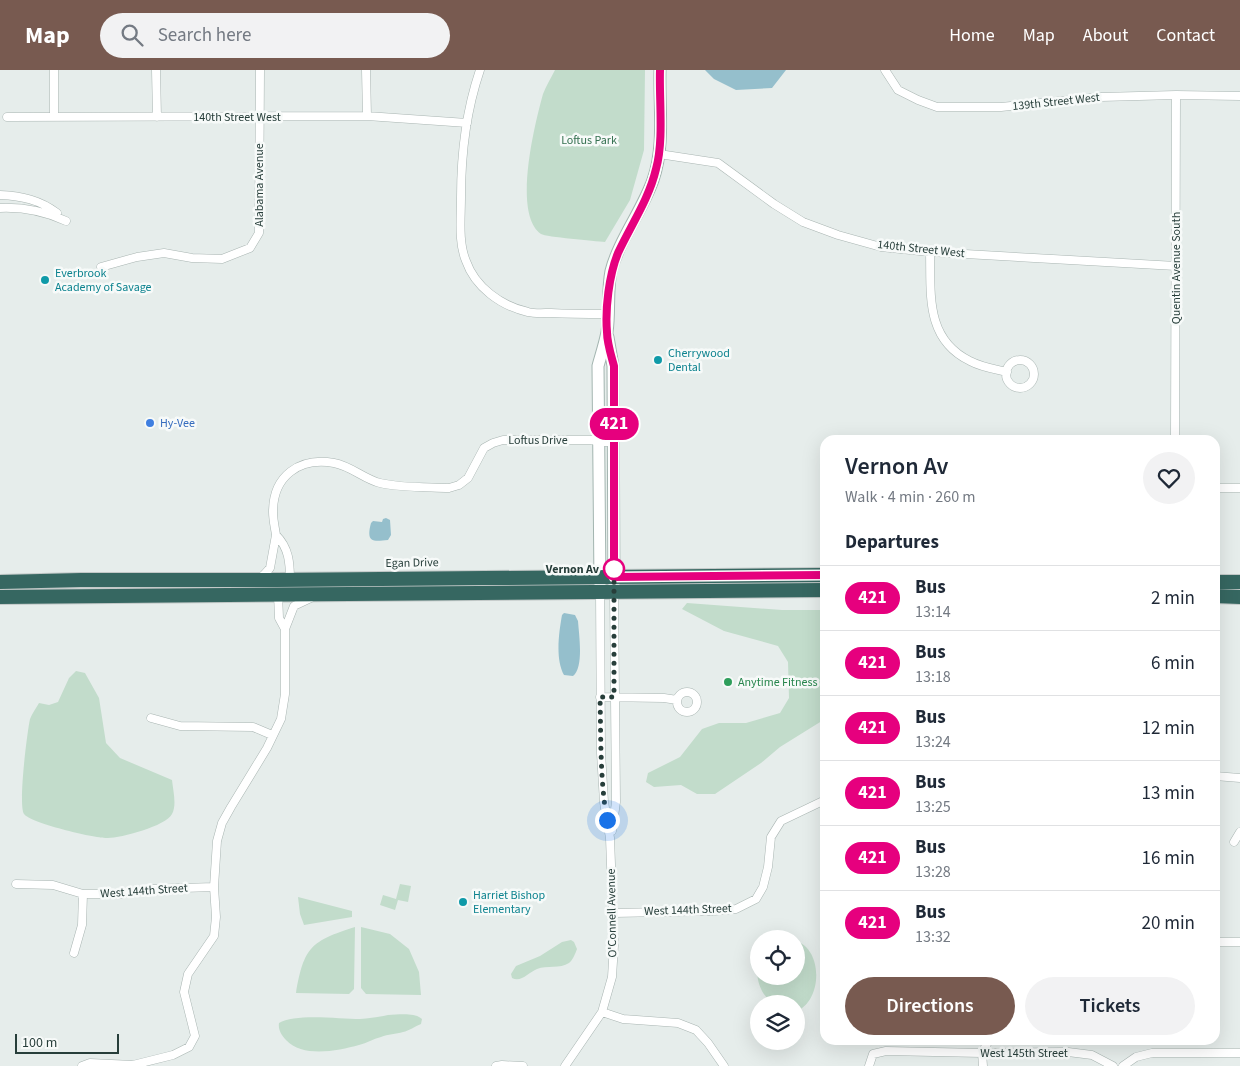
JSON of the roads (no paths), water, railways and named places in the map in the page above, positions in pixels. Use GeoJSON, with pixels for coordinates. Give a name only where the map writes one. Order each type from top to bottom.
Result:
{"type":"FeatureCollection","features":[{"type":"Feature","properties":{"kind":"highway","name":"Egan Drive"},"geometry":{"type":"LineString","coordinates":[[0,597],[607,577],[820,575]]}},
{"type":"Feature","properties":{"kind":"highway","name":"Egan Drive"},"geometry":{"type":"LineString","coordinates":[[0,582],[258,580],[320,594],[820,590]]}},
{"type":"Feature","properties":{"kind":"highway"},"geometry":{"type":"LineString","coordinates":[[1220,582],[1240,582]]}},
{"type":"Feature","properties":{"kind":"highway"},"geometry":{"type":"LineString","coordinates":[[1220,596],[1240,596]]}},
{"type":"Feature","properties":{"kind":"street"},"geometry":{"type":"LineString","coordinates":[[54,70],[54,116]]}},
{"type":"Feature","properties":{"kind":"street"},"geometry":{"type":"LineString","coordinates":[[156,70],[157,117]]}},
{"type":"Feature","properties":{"kind":"street","name":"Alabama Avenue"},"geometry":{"type":"LineString","coordinates":[[101,266],[137,257],[164,253],[192,258],[222,259],[250,248],[259,233],[260,70]]}},
{"type":"Feature","properties":{"kind":"street"},"geometry":{"type":"LineString","coordinates":[[366,70],[367,116]]}},
{"type":"Feature","properties":{"kind":"street"},"geometry":{"type":"LineString","coordinates":[[480,70],[474,88],[467,123],[461,166],[462,243],[465,260],[474,278],[483,288],[504,303],[528,312],[608,314]]}},
{"type":"Feature","properties":{"kind":"street"},"geometry":{"type":"LineString","coordinates":[[614,591],[607,577],[598,366],[607,333],[612,271],[618,254],[647,194],[659,154],[660,70]]}},
{"type":"Feature","properties":{"kind":"street","name":"139th Street West"},"geometry":{"type":"LineString","coordinates":[[886,70],[898,90],[937,107],[1001,108],[1101,97],[1240,96]]}},
{"type":"Feature","properties":{"kind":"street","name":"Quentin Avenue South"},"geometry":{"type":"LineString","coordinates":[[1176,95],[1176,435]]}},
{"type":"Feature","properties":{"kind":"street","name":"140th Street West"},"geometry":{"type":"LineString","coordinates":[[8,117],[367,116],[467,123]]}},
{"type":"Feature","properties":{"kind":"street","name":"140th Street West"},"geometry":{"type":"LineString","coordinates":[[659,154],[718,163],[774,204],[804,222],[881,247],[930,252],[1176,266]]}},
{"type":"Feature","properties":{"kind":"street"},"geometry":{"type":"LineString","coordinates":[[0,195],[36,200],[48,206],[63,219],[28,208],[0,208]]}},
{"type":"Feature","properties":{"kind":"street"},"geometry":{"type":"LineString","coordinates":[[930,252],[933,315],[942,336],[960,356],[971,362],[1007,372]]}},
{"type":"Feature","properties":{"kind":"street"},"geometry":{"type":"LineString","coordinates":[[600,591],[607,577],[614,442],[614,366],[607,333]]}},
{"type":"Feature","properties":{"kind":"street","name":"Loftus Drive"},"geometry":{"type":"LineString","coordinates":[[276,536],[273,512],[277,491],[282,478],[294,468],[315,462],[335,463],[370,480],[395,485],[450,488],[459,485],[468,478],[484,448],[503,440],[592,440],[614,442]]}},
{"type":"Feature","properties":{"kind":"street"},"geometry":{"type":"LineString","coordinates":[[1220,488],[1240,488]]}},
{"type":"Feature","properties":{"kind":"street"},"geometry":{"type":"LineString","coordinates":[[258,580],[270,568],[276,536],[283,542],[288,555],[279,618],[285,629]]}},
{"type":"Feature","properties":{"kind":"street","name":"O'Connell Avenue"},"geometry":{"type":"LineString","coordinates":[[565,1066],[602,1012],[612,977],[614,912],[610,838],[604,802],[601,753],[600,591]]}},
{"type":"Feature","properties":{"kind":"street","name":"O'Connell Avenue"},"geometry":{"type":"LineString","coordinates":[[610,838],[616,802],[614,591]]}},
{"type":"Feature","properties":{"kind":"street"},"geometry":{"type":"LineString","coordinates":[[82,1066],[90,1063],[133,1064],[173,1055],[189,1047],[195,1036],[184,992],[188,974],[214,936],[216,917],[214,887],[217,841],[222,824],[267,748],[281,719],[285,694],[285,629],[290,612],[294,606],[320,594]]}},
{"type":"Feature","properties":{"kind":"street"},"geometry":{"type":"LineString","coordinates":[[600,697],[677,700]]}},
{"type":"Feature","properties":{"kind":"street"},"geometry":{"type":"LineString","coordinates":[[151,718],[180,726],[253,727],[272,735]]}},
{"type":"Feature","properties":{"kind":"street"},"geometry":{"type":"LineString","coordinates":[[1220,776],[1240,778]]}},
{"type":"Feature","properties":{"kind":"street","name":"West 144th Street"},"geometry":{"type":"LineString","coordinates":[[614,912],[736,909],[756,899],[763,887],[768,867],[771,837],[781,821],[820,802]]}},
{"type":"Feature","properties":{"kind":"street"},"geometry":{"type":"LineString","coordinates":[[1234,842],[1240,832]]}},
{"type":"Feature","properties":{"kind":"street","name":"West 144th Street"},"geometry":{"type":"LineString","coordinates":[[16,884],[53,885],[83,894],[122,894],[151,889],[214,887]]}},
{"type":"Feature","properties":{"kind":"street"},"geometry":{"type":"LineString","coordinates":[[74,954],[82,925],[83,894]]}},
{"type":"Feature","properties":{"kind":"street"},"geometry":{"type":"LineString","coordinates":[[1220,942],[1240,942]]}},
{"type":"Feature","properties":{"kind":"street"},"geometry":{"type":"LineString","coordinates":[[602,1012],[623,1019],[678,1023],[696,1030],[724,1066]]}},
{"type":"Feature","properties":{"kind":"street"},"geometry":{"type":"LineString","coordinates":[[983,1066],[982,1053],[986,1045]]}},
{"type":"Feature","properties":{"kind":"street","name":"West 145th Street"},"geometry":{"type":"LineString","coordinates":[[869,1066],[873,1054],[886,1051],[1068,1052],[1092,1055],[1113,1066]]}},
{"type":"Feature","properties":{"kind":"street"},"geometry":{"type":"LineString","coordinates":[[1123,1066],[1136,1057],[1152,1053],[1240,1053]]}},
{"type":"Feature","properties":{"kind":"street"},"geometry":{"type":"LineString","coordinates":[[496,1066],[517,1064],[523,1066]]}},
{"type":"Feature","properties":{"kind":"water"},"geometry":{"type":"Polygon","coordinates":[[[705,70],[786,70],[772,88],[736,90],[714,79],[705,70]]]}},
{"type":"Feature","properties":{"kind":"water"},"geometry":{"type":"Polygon","coordinates":[[[386,518],[390,520],[391,535],[388,540],[374,541],[369,534],[371,523],[373,521],[382,522],[386,518]]]}},
{"type":"Feature","properties":{"kind":"water"},"geometry":{"type":"Polygon","coordinates":[[[564,613],[575,615],[578,621],[580,658],[579,666],[573,676],[564,675],[559,661],[559,637],[562,615],[564,613]]]}},
{"type":"Feature","properties":{"kind":"place","name":"Everbrook Academy of Savage"},"geometry":{"type":"Point","coordinates":[45,280]}},
{"type":"Feature","properties":{"kind":"place","name":"Cherrywood Dental"},"geometry":{"type":"Point","coordinates":[658,360]}},
{"type":"Feature","properties":{"kind":"place","name":"Hy-Vee"},"geometry":{"type":"Point","coordinates":[150,423]}},
{"type":"Feature","properties":{"kind":"place","name":"Vernon Av"},"geometry":{"type":"Point","coordinates":[614,569]}},
{"type":"Feature","properties":{"kind":"place","name":"Anytime Fitness"},"geometry":{"type":"Point","coordinates":[728,682]}},
{"type":"Feature","properties":{"kind":"place","name":"Harriet Bishop Elementary"},"geometry":{"type":"Point","coordinates":[463,902]}},
{"type":"Feature","properties":{"kind":"park label","name":"Loftus Park"},"geometry":{"type":"Point","coordinates":[589,140]}}]}
